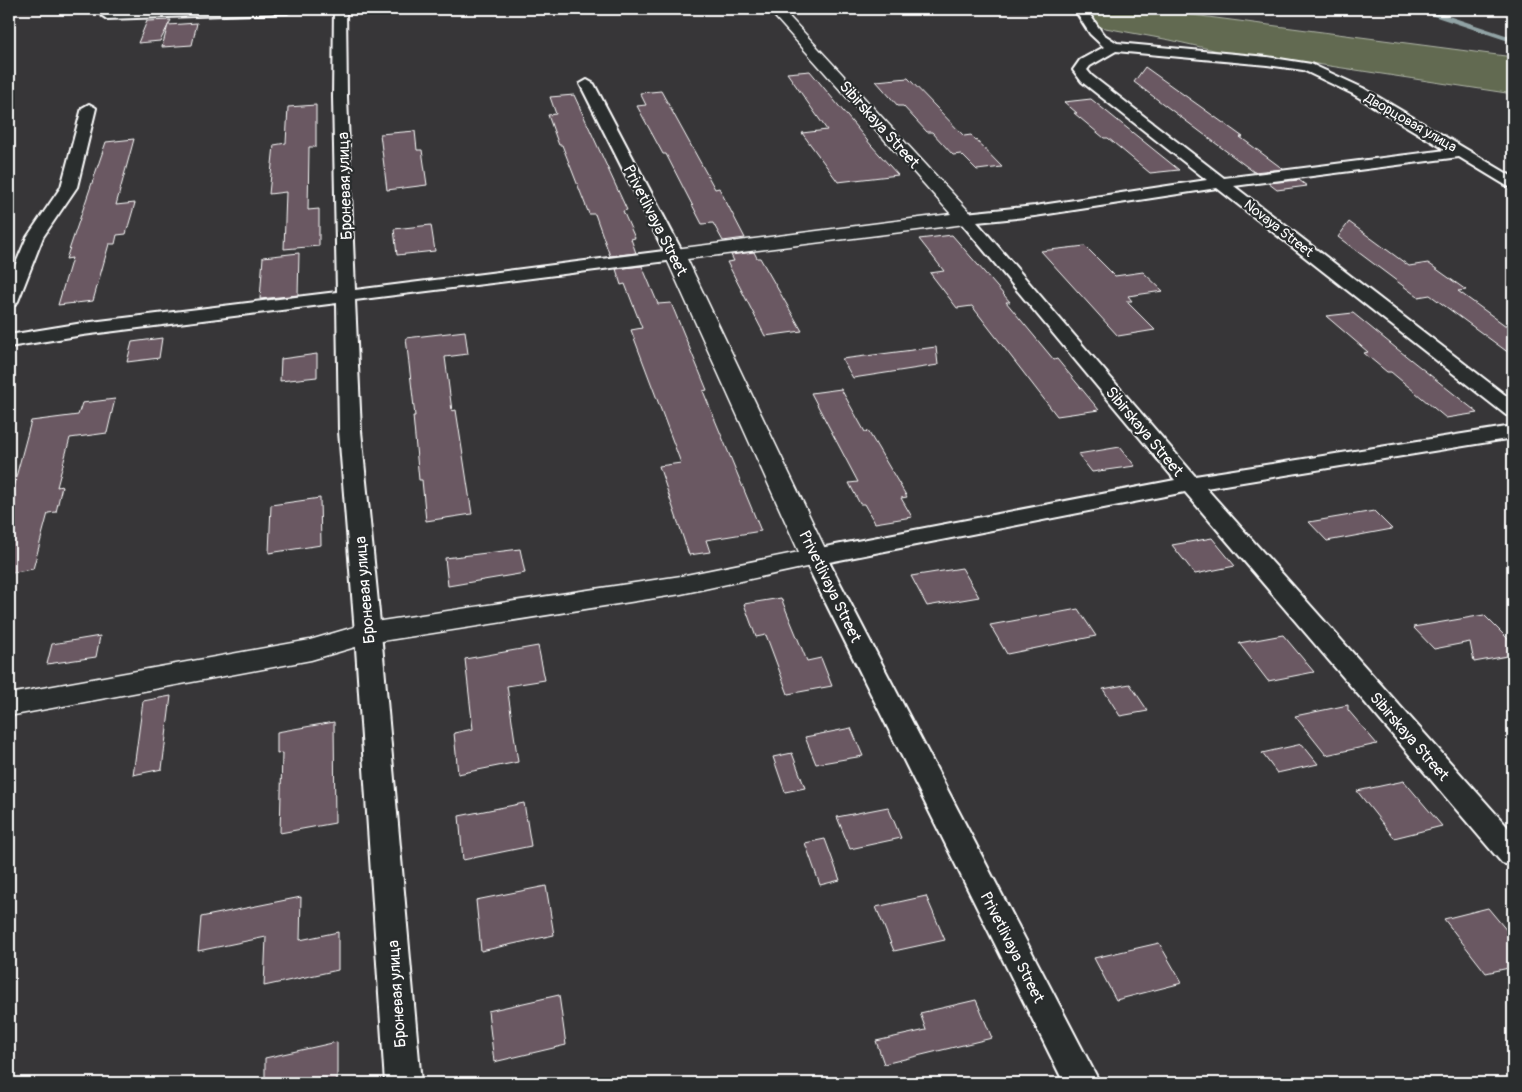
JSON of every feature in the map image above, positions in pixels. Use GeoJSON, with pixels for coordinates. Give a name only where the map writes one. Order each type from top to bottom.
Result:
{"type":"FeatureCollection","features":[{"type":"Feature","properties":{"kind":"street"},"geometry":{"type":"LineString","coordinates":[[107,15],[286,9]]}},
{"type":"Feature","properties":{"kind":"street","name":"Броневая улица"},"geometry":{"type":"LineString","coordinates":[[340,9],[340,96],[350,431],[368,633],[403,1083]]}},
{"type":"Feature","properties":{"kind":"street","name":"Sibirskaya Street"},"geometry":{"type":"LineString","coordinates":[[775,9],[965,218],[1190,484],[1513,854]]}},
{"type":"Feature","properties":{"kind":"street"},"geometry":{"type":"LineString","coordinates":[[1080,9],[1094,33],[1108,45],[1114,47]]}},
{"type":"Feature","properties":{"kind":"street","name":"Дворцовая улица"},"geometry":{"type":"LineString","coordinates":[[1114,47],[1152,52],[1267,61],[1306,67],[1358,91],[1513,182]]}},
{"type":"Feature","properties":{"kind":"street","name":"Novaya Street"},"geometry":{"type":"LineString","coordinates":[[1114,47],[1085,63],[1080,70],[1087,79],[1513,411]]}},
{"type":"Feature","properties":{"kind":"street","name":"Privetlivaya Street"},"geometry":{"type":"LineString","coordinates":[[588,84],[675,255],[815,557],[1082,1083]]}},
{"type":"Feature","properties":{"kind":"street"},"geometry":{"type":"LineString","coordinates":[[9,301],[35,237],[69,187],[89,108]]}},
{"type":"Feature","properties":{"kind":"street"},"geometry":{"type":"LineString","coordinates":[[9,342],[83,329],[965,218],[1036,211],[1220,183],[1462,152]]}},
{"type":"Feature","properties":{"kind":"street"},"geometry":{"type":"LineString","coordinates":[[9,705],[311,650],[368,633],[681,584],[1190,484],[1513,432]]}},
{"type":"Feature","properties":{"kind":"green space"},"geometry":{"type":"Polygon","coordinates":[[[1089,9],[1147,9],[1513,57],[1513,94],[1310,63],[1227,53],[1100,27],[1094,23],[1089,9]]]}},
{"type":"Feature","properties":{"kind":"building"},"geometry":{"type":"Polygon","coordinates":[[[171,20],[160,41],[138,43],[147,21],[171,20]]]}},
{"type":"Feature","properties":{"kind":"building"},"geometry":{"type":"Polygon","coordinates":[[[197,23],[192,45],[162,47],[168,25],[197,23]]]}},
{"type":"Feature","properties":{"kind":"building"},"geometry":{"type":"Polygon","coordinates":[[[1145,67],[1243,137],[1240,137],[1283,169],[1254,172],[1134,82],[1145,67]]]}},
{"type":"Feature","properties":{"kind":"building"},"geometry":{"type":"Polygon","coordinates":[[[810,71],[898,175],[838,182],[802,133],[827,130],[787,73],[810,71]]]}},
{"type":"Feature","properties":{"kind":"building"},"geometry":{"type":"Polygon","coordinates":[[[908,78],[964,136],[971,135],[1002,167],[977,170],[961,154],[953,155],[932,132],[927,132],[903,106],[898,106],[876,81],[908,78]]]}},
{"type":"Feature","properties":{"kind":"building"},"geometry":{"type":"Polygon","coordinates":[[[661,91],[715,189],[719,188],[745,238],[723,241],[713,223],[702,224],[666,154],[663,154],[637,106],[646,105],[640,93],[661,91]]]}},
{"type":"Feature","properties":{"kind":"building"},"geometry":{"type":"Polygon","coordinates":[[[574,95],[627,210],[623,211],[635,238],[631,239],[636,253],[610,256],[595,214],[589,214],[562,145],[559,145],[557,140],[548,115],[556,114],[550,97],[574,95]]]}},
{"type":"Feature","properties":{"kind":"building"},"geometry":{"type":"Polygon","coordinates":[[[1091,99],[1179,170],[1150,173],[1108,138],[1104,138],[1064,102],[1091,99]]]}},
{"type":"Feature","properties":{"kind":"building"},"geometry":{"type":"Polygon","coordinates":[[[316,105],[316,147],[309,147],[308,210],[319,209],[319,246],[284,249],[286,192],[269,194],[274,145],[286,143],[288,107],[316,105]]]}},
{"type":"Feature","properties":{"kind":"building"},"geometry":{"type":"Polygon","coordinates":[[[415,131],[417,150],[422,150],[427,185],[387,190],[380,134],[415,131]]]}},
{"type":"Feature","properties":{"kind":"building"},"geometry":{"type":"Polygon","coordinates":[[[134,139],[116,205],[135,203],[126,234],[117,235],[115,244],[109,244],[93,301],[58,305],[72,258],[66,259],[106,142],[134,139]]]}},
{"type":"Feature","properties":{"kind":"building"},"geometry":{"type":"Polygon","coordinates":[[[1299,180],[1307,186],[1277,190],[1268,183],[1299,180]]]}},
{"type":"Feature","properties":{"kind":"building"},"geometry":{"type":"Polygon","coordinates":[[[1349,222],[1409,266],[1428,263],[1466,290],[1458,291],[1513,331],[1513,356],[1430,295],[1418,297],[1338,237],[1349,222]]]}},
{"type":"Feature","properties":{"kind":"building"},"geometry":{"type":"Polygon","coordinates":[[[431,225],[435,251],[397,255],[394,229],[431,225]]]}},
{"type":"Feature","properties":{"kind":"building"},"geometry":{"type":"Polygon","coordinates":[[[952,235],[1010,302],[1006,302],[1054,360],[1057,359],[1099,410],[1057,416],[972,306],[957,308],[930,273],[944,271],[919,239],[952,235]]]}},
{"type":"Feature","properties":{"kind":"building"},"geometry":{"type":"Polygon","coordinates":[[[1085,246],[1115,276],[1143,272],[1163,291],[1128,296],[1132,301],[1126,301],[1155,330],[1118,336],[1041,251],[1085,246]]]}},
{"type":"Feature","properties":{"kind":"building"},"geometry":{"type":"Polygon","coordinates":[[[754,252],[757,258],[760,258],[802,331],[765,336],[727,262],[734,261],[731,255],[754,252]]]}},
{"type":"Feature","properties":{"kind":"building"},"geometry":{"type":"Polygon","coordinates":[[[299,253],[298,295],[260,299],[263,257],[299,253]]]}},
{"type":"Feature","properties":{"kind":"building"},"geometry":{"type":"Polygon","coordinates":[[[642,266],[658,304],[671,303],[707,390],[703,391],[761,531],[706,540],[710,552],[689,555],[659,466],[681,463],[631,330],[642,328],[625,284],[621,285],[616,269],[642,266]]]}},
{"type":"Feature","properties":{"kind":"building"},"geometry":{"type":"Polygon","coordinates":[[[1353,313],[1478,413],[1446,418],[1391,372],[1387,372],[1364,353],[1368,352],[1326,316],[1353,313]]]}},
{"type":"Feature","properties":{"kind":"building"},"geometry":{"type":"Polygon","coordinates":[[[465,331],[468,354],[445,357],[452,411],[456,410],[472,514],[426,521],[422,480],[419,480],[413,416],[415,416],[406,338],[465,331]]]}},
{"type":"Feature","properties":{"kind":"building"},"geometry":{"type":"Polygon","coordinates":[[[162,338],[159,358],[127,362],[132,342],[162,338]]]}},
{"type":"Feature","properties":{"kind":"building"},"geometry":{"type":"Polygon","coordinates":[[[936,347],[938,365],[853,378],[842,359],[936,347]]]}},
{"type":"Feature","properties":{"kind":"building"},"geometry":{"type":"Polygon","coordinates":[[[317,354],[317,377],[280,381],[281,359],[317,354]]]}},
{"type":"Feature","properties":{"kind":"building"},"geometry":{"type":"Polygon","coordinates":[[[841,389],[865,432],[868,431],[907,497],[901,498],[912,517],[875,523],[864,504],[860,504],[849,483],[858,482],[811,393],[841,389]]]}},
{"type":"Feature","properties":{"kind":"building"},"geometry":{"type":"Polygon","coordinates":[[[115,399],[107,433],[70,438],[57,487],[62,486],[56,512],[48,513],[33,569],[9,573],[9,503],[31,421],[78,415],[82,403],[115,399]]]}},
{"type":"Feature","properties":{"kind":"building"},"geometry":{"type":"Polygon","coordinates":[[[1120,447],[1135,466],[1092,472],[1078,454],[1120,447]]]}},
{"type":"Feature","properties":{"kind":"building"},"geometry":{"type":"Polygon","coordinates":[[[320,498],[321,545],[269,553],[271,505],[320,498]]]}},
{"type":"Feature","properties":{"kind":"building"},"geometry":{"type":"Polygon","coordinates":[[[1374,511],[1392,529],[1327,541],[1309,522],[1374,511]]]}},
{"type":"Feature","properties":{"kind":"building"},"geometry":{"type":"Polygon","coordinates":[[[1212,538],[1235,566],[1195,574],[1172,545],[1212,538]]]}},
{"type":"Feature","properties":{"kind":"building"},"geometry":{"type":"Polygon","coordinates":[[[520,549],[525,573],[448,586],[445,558],[520,549]]]}},
{"type":"Feature","properties":{"kind":"building"},"geometry":{"type":"Polygon","coordinates":[[[962,568],[979,597],[927,606],[911,576],[962,568]]]}},
{"type":"Feature","properties":{"kind":"building"},"geometry":{"type":"Polygon","coordinates":[[[781,598],[807,661],[821,658],[832,686],[788,694],[766,635],[756,637],[744,604],[781,598]]]}},
{"type":"Feature","properties":{"kind":"building"},"geometry":{"type":"Polygon","coordinates":[[[1078,609],[1096,636],[1007,654],[990,625],[1078,609]]]}},
{"type":"Feature","properties":{"kind":"building"},"geometry":{"type":"Polygon","coordinates":[[[1484,615],[1513,644],[1513,655],[1474,662],[1470,642],[1434,649],[1413,627],[1484,615]]]}},
{"type":"Feature","properties":{"kind":"building"},"geometry":{"type":"Polygon","coordinates":[[[1283,635],[1314,672],[1268,681],[1239,643],[1283,635]]]}},
{"type":"Feature","properties":{"kind":"building"},"geometry":{"type":"Polygon","coordinates":[[[100,636],[96,657],[47,664],[52,644],[100,636]]]}},
{"type":"Feature","properties":{"kind":"building"},"geometry":{"type":"Polygon","coordinates":[[[538,646],[545,680],[507,686],[518,762],[458,774],[454,733],[473,729],[465,659],[538,646]]]}},
{"type":"Feature","properties":{"kind":"building"},"geometry":{"type":"Polygon","coordinates":[[[1130,684],[1148,711],[1120,716],[1103,689],[1130,684]]]}},
{"type":"Feature","properties":{"kind":"building"},"geometry":{"type":"Polygon","coordinates":[[[171,696],[162,769],[133,775],[143,701],[171,696]]]}},
{"type":"Feature","properties":{"kind":"building"},"geometry":{"type":"Polygon","coordinates":[[[1348,705],[1348,710],[1377,744],[1326,755],[1295,716],[1348,705]]]}},
{"type":"Feature","properties":{"kind":"building"},"geometry":{"type":"Polygon","coordinates":[[[334,722],[335,823],[280,833],[282,753],[277,754],[277,732],[334,722]]]}},
{"type":"Feature","properties":{"kind":"building"},"geometry":{"type":"Polygon","coordinates":[[[851,728],[863,756],[816,764],[805,737],[851,728]]]}},
{"type":"Feature","properties":{"kind":"building"},"geometry":{"type":"Polygon","coordinates":[[[1302,744],[1318,764],[1277,773],[1262,753],[1302,744]]]}},
{"type":"Feature","properties":{"kind":"building"},"geometry":{"type":"Polygon","coordinates":[[[792,753],[805,788],[785,792],[773,757],[792,753]]]}},
{"type":"Feature","properties":{"kind":"building"},"geometry":{"type":"Polygon","coordinates":[[[1404,781],[1442,826],[1394,838],[1357,791],[1404,781]]]}},
{"type":"Feature","properties":{"kind":"building"},"geometry":{"type":"Polygon","coordinates":[[[524,803],[531,846],[463,860],[459,816],[524,803]]]}},
{"type":"Feature","properties":{"kind":"building"},"geometry":{"type":"Polygon","coordinates":[[[888,807],[901,838],[850,849],[837,817],[888,807]]]}},
{"type":"Feature","properties":{"kind":"building"},"geometry":{"type":"Polygon","coordinates":[[[825,839],[840,880],[820,885],[805,843],[825,839]]]}},
{"type":"Feature","properties":{"kind":"building"},"geometry":{"type":"Polygon","coordinates":[[[546,886],[554,935],[481,951],[476,900],[546,886]]]}},
{"type":"Feature","properties":{"kind":"building"},"geometry":{"type":"Polygon","coordinates":[[[926,896],[945,940],[894,951],[876,907],[926,896]]]}},
{"type":"Feature","properties":{"kind":"building"},"geometry":{"type":"Polygon","coordinates":[[[301,897],[300,940],[338,932],[338,970],[264,986],[266,937],[198,951],[201,917],[301,897]]]}},
{"type":"Feature","properties":{"kind":"building"},"geometry":{"type":"Polygon","coordinates":[[[1488,908],[1513,938],[1513,967],[1486,973],[1444,919],[1488,908]]]}},
{"type":"Feature","properties":{"kind":"building"},"geometry":{"type":"Polygon","coordinates":[[[1159,943],[1182,983],[1116,1000],[1094,958],[1159,943]]]}},
{"type":"Feature","properties":{"kind":"building"},"geometry":{"type":"Polygon","coordinates":[[[559,995],[566,1045],[494,1062],[488,1011],[559,995]]]}},
{"type":"Feature","properties":{"kind":"building"},"geometry":{"type":"Polygon","coordinates":[[[976,1000],[992,1038],[884,1064],[876,1041],[926,1030],[920,1013],[976,1000]]]}},
{"type":"Feature","properties":{"kind":"building"},"geometry":{"type":"Polygon","coordinates":[[[337,1042],[337,1083],[265,1083],[265,1058],[337,1042]]]}},
{"type":"Feature","properties":{"kind":"waterway"},"geometry":{"type":"LineString","coordinates":[[1420,9],[1513,40]]}}]}
